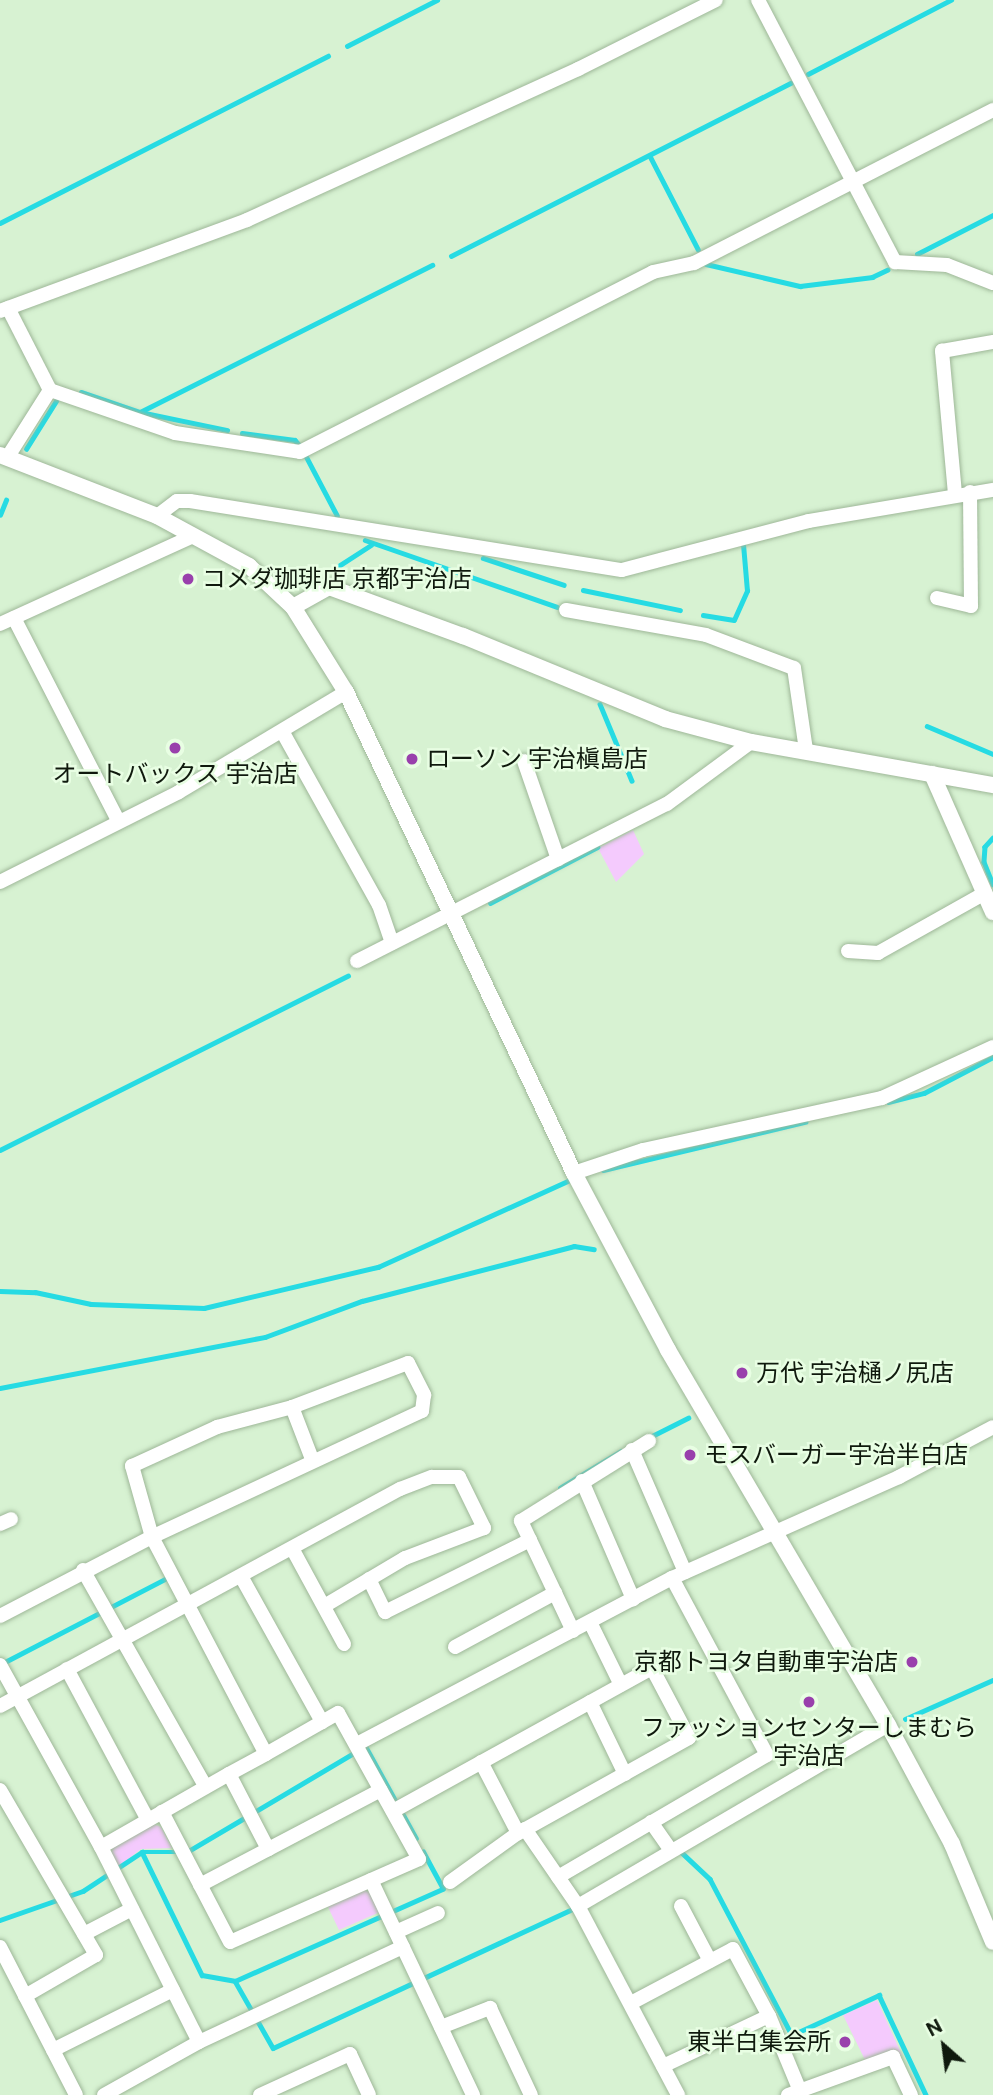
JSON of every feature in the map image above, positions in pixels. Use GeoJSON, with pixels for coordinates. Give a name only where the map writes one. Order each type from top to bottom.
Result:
{"type":"FeatureCollection","features":[{"type":"Feature","properties":{"kind":"street"},"geometry":{"type":"LineString","coordinates":[[716,0],[578,69],[247,220],[4,310],[50,390],[175,433],[300,452],[653,272],[694,263],[993,110]]}},
{"type":"Feature","properties":{"kind":"street"},"geometry":{"type":"LineString","coordinates":[[758,0],[895,262],[947,265],[993,283]]}},
{"type":"Feature","properties":{"kind":"street"},"geometry":{"type":"LineString","coordinates":[[937,598],[971,606],[963,493],[942,351],[993,342]]}},
{"type":"Feature","properties":{"kind":"street"},"geometry":{"type":"LineString","coordinates":[[50,390],[4,456],[157,516],[249,566],[293,607],[346,692],[574,1174],[667,1350],[776,1530],[888,1725],[952,1844],[993,1942]]}},
{"type":"Feature","properties":{"kind":"street"},"geometry":{"type":"LineString","coordinates":[[157,516],[177,501],[190,501],[622,570],[809,521],[993,490]]}},
{"type":"Feature","properties":{"kind":"street"},"geometry":{"type":"LineString","coordinates":[[0,624],[193,536]]}},
{"type":"Feature","properties":{"kind":"street"},"geometry":{"type":"LineString","coordinates":[[293,607],[329,587],[463,636],[665,719],[751,742],[993,785]]}},
{"type":"Feature","properties":{"kind":"street"},"geometry":{"type":"LineString","coordinates":[[566,610],[706,635],[794,668],[806,750]]}},
{"type":"Feature","properties":{"kind":"street"},"geometry":{"type":"LineString","coordinates":[[14,618],[118,820]]}},
{"type":"Feature","properties":{"kind":"street"},"geometry":{"type":"LineString","coordinates":[[0,882],[178,792],[346,692]]}},
{"type":"Feature","properties":{"kind":"street"},"geometry":{"type":"LineString","coordinates":[[282,731],[379,905],[392,943]]}},
{"type":"Feature","properties":{"kind":"street"},"geometry":{"type":"LineString","coordinates":[[357,961],[667,804],[751,742]]}},
{"type":"Feature","properties":{"kind":"street"},"geometry":{"type":"LineString","coordinates":[[524,761],[558,859]]}},
{"type":"Feature","properties":{"kind":"street"},"geometry":{"type":"LineString","coordinates":[[932,774],[993,912]]}},
{"type":"Feature","properties":{"kind":"street"},"geometry":{"type":"LineString","coordinates":[[848,951],[878,953],[985,893]]}},
{"type":"Feature","properties":{"kind":"street"},"geometry":{"type":"LineString","coordinates":[[574,1174],[643,1150],[883,1098],[993,1047]]}},
{"type":"Feature","properties":{"kind":"street"},"geometry":{"type":"LineString","coordinates":[[0,1616],[83,1570],[152,1537],[312,1459],[422,1411],[424,1395],[408,1363],[292,1407],[217,1427],[132,1466],[152,1537],[266,1754]]}},
{"type":"Feature","properties":{"kind":"street"},"geometry":{"type":"LineString","coordinates":[[292,1407],[312,1459]]}},
{"type":"Feature","properties":{"kind":"street"},"geometry":{"type":"LineString","coordinates":[[357,1744],[678,1575],[899,1477],[993,1427]]}},
{"type":"Feature","properties":{"kind":"street"},"geometry":{"type":"LineString","coordinates":[[573,1631],[521,1521],[649,1441]]}},
{"type":"Feature","properties":{"kind":"street"},"geometry":{"type":"LineString","coordinates":[[558,1877],[767,1755],[678,1575],[632,1450]]}},
{"type":"Feature","properties":{"kind":"street"},"geometry":{"type":"LineString","coordinates":[[0,1706],[243,1578],[400,1489],[432,1477],[459,1476],[484,1528],[405,1558],[326,1605]]}},
{"type":"Feature","properties":{"kind":"street"},"geometry":{"type":"LineString","coordinates":[[582,1481],[633,1599]]}},
{"type":"Feature","properties":{"kind":"street"},"geometry":{"type":"LineString","coordinates":[[369,1579],[385,1612],[530,1540]]}},
{"type":"Feature","properties":{"kind":"street"},"geometry":{"type":"LineString","coordinates":[[293,1550],[326,1605],[344,1644]]}},
{"type":"Feature","properties":{"kind":"street"},"geometry":{"type":"LineString","coordinates":[[83,1570],[206,1787]]}},
{"type":"Feature","properties":{"kind":"street"},"geometry":{"type":"LineString","coordinates":[[243,1578],[321,1722]]}},
{"type":"Feature","properties":{"kind":"street"},"geometry":{"type":"LineString","coordinates":[[455,1647],[555,1593]]}},
{"type":"Feature","properties":{"kind":"street"},"geometry":{"type":"LineString","coordinates":[[590,1622],[621,1685]]}},
{"type":"Feature","properties":{"kind":"street"},"geometry":{"type":"LineString","coordinates":[[0,1665],[101,1847],[199,2042]]}},
{"type":"Feature","properties":{"kind":"street"},"geometry":{"type":"LineString","coordinates":[[393,1811],[652,1668],[689,1738],[522,1831],[450,1882]]}},
{"type":"Feature","properties":{"kind":"street"},"geometry":{"type":"LineString","coordinates":[[67,1670],[148,1821]]}},
{"type":"Feature","properties":{"kind":"street"},"geometry":{"type":"LineString","coordinates":[[590,1703],[625,1774]]}},
{"type":"Feature","properties":{"kind":"street"},"geometry":{"type":"LineString","coordinates":[[101,1847],[148,1821],[162,1812],[206,1787],[338,1713],[419,1859],[230,1942],[162,1812]]}},
{"type":"Feature","properties":{"kind":"street"},"geometry":{"type":"LineString","coordinates":[[578,1906],[670,1849],[888,1725]]}},
{"type":"Feature","properties":{"kind":"street"},"geometry":{"type":"LineString","coordinates":[[481,1762],[522,1831],[578,1906],[678,2095]]}},
{"type":"Feature","properties":{"kind":"street"},"geometry":{"type":"LineString","coordinates":[[229,1774],[268,1849]]}},
{"type":"Feature","properties":{"kind":"street"},"geometry":{"type":"LineString","coordinates":[[0,1790],[96,1955],[25,1996]]}},
{"type":"Feature","properties":{"kind":"street"},"geometry":{"type":"LineString","coordinates":[[200,1885],[382,1790]]}},
{"type":"Feature","properties":{"kind":"street"},"geometry":{"type":"LineString","coordinates":[[651,1822],[670,1849]]}},
{"type":"Feature","properties":{"kind":"street"},"geometry":{"type":"LineString","coordinates":[[371,1880],[474,2095]]}},
{"type":"Feature","properties":{"kind":"street"},"geometry":{"type":"LineString","coordinates":[[681,1906],[710,1961]]}},
{"type":"Feature","properties":{"kind":"street"},"geometry":{"type":"LineString","coordinates":[[84,1934],[132,1909]]}},
{"type":"Feature","properties":{"kind":"street"},"geometry":{"type":"LineString","coordinates":[[396,1932],[438,1913]]}},
{"type":"Feature","properties":{"kind":"street"},"geometry":{"type":"LineString","coordinates":[[0,1947],[6,1974],[25,1996],[76,2095]]}},
{"type":"Feature","properties":{"kind":"street"},"geometry":{"type":"LineString","coordinates":[[104,2095],[199,2042],[403,1947]]}},
{"type":"Feature","properties":{"kind":"street"},"geometry":{"type":"LineString","coordinates":[[631,2003],[733,1949],[769,2016],[794,2093],[893,2057],[911,2095]]}},
{"type":"Feature","properties":{"kind":"street"},"geometry":{"type":"LineString","coordinates":[[53,2050],[173,1990]]}},
{"type":"Feature","properties":{"kind":"street"},"geometry":{"type":"LineString","coordinates":[[441,2027],[490,2008],[531,2095]]}},
{"type":"Feature","properties":{"kind":"street"},"geometry":{"type":"LineString","coordinates":[[663,2066],[769,2016]]}},
{"type":"Feature","properties":{"kind":"street"},"geometry":{"type":"LineString","coordinates":[[260,2095],[283,2090],[350,2054],[369,2095]]}},
{"type":"Feature","properties":{"kind":"shaded area"},"geometry":{"type":"Polygon","coordinates":[[[633,830],[644,854],[616,882],[598,848],[633,830]]]}},
{"type":"Feature","properties":{"kind":"shaded area"},"geometry":{"type":"Polygon","coordinates":[[[154,1824],[161,1827],[172,1848],[141,1849],[118,1867],[111,1852],[113,1846],[154,1824]]]}},
{"type":"Feature","properties":{"kind":"shaded area"},"geometry":{"type":"Polygon","coordinates":[[[362,1889],[370,1892],[380,1912],[339,1930],[327,1905],[362,1889]]]}},
{"type":"Feature","properties":{"kind":"shaded area"},"geometry":{"type":"Polygon","coordinates":[[[877,2000],[902,2055],[868,2066],[843,2015],[877,2000]]]}},
{"type":"Feature","properties":{"kind":"waterway"},"geometry":{"type":"LineString","coordinates":[[347,46],[437,0]]}},
{"type":"Feature","properties":{"kind":"waterway"},"geometry":{"type":"LineString","coordinates":[[808,74],[951,0]]}},
{"type":"Feature","properties":{"kind":"waterway"},"geometry":{"type":"LineString","coordinates":[[0,223],[328,56]]}},
{"type":"Feature","properties":{"kind":"waterway"},"geometry":{"type":"LineString","coordinates":[[451,256],[790,83]]}},
{"type":"Feature","properties":{"kind":"waterway"},"geometry":{"type":"LineString","coordinates":[[650,156],[698,249]]}},
{"type":"Feature","properties":{"kind":"waterway"},"geometry":{"type":"LineString","coordinates":[[917,254],[993,215]]}},
{"type":"Feature","properties":{"kind":"waterway"},"geometry":{"type":"LineString","coordinates":[[706,264],[800,286],[872,277],[887,270]]}},
{"type":"Feature","properties":{"kind":"waterway"},"geometry":{"type":"LineString","coordinates":[[81,392],[140,412],[432,265]]}},
{"type":"Feature","properties":{"kind":"waterway"},"geometry":{"type":"LineString","coordinates":[[26,449],[56,401]]}},
{"type":"Feature","properties":{"kind":"waterway"},"geometry":{"type":"LineString","coordinates":[[140,412],[227,430]]}},
{"type":"Feature","properties":{"kind":"waterway"},"geometry":{"type":"LineString","coordinates":[[242,433],[295,440],[301,447]]}},
{"type":"Feature","properties":{"kind":"waterway"},"geometry":{"type":"LineString","coordinates":[[306,456],[337,515]]}},
{"type":"Feature","properties":{"kind":"waterway"},"geometry":{"type":"LineString","coordinates":[[0,515],[6,500]]}},
{"type":"Feature","properties":{"kind":"waterway"},"geometry":{"type":"LineString","coordinates":[[365,540],[557,607]]}},
{"type":"Feature","properties":{"kind":"waterway"},"geometry":{"type":"LineString","coordinates":[[703,615],[734,620],[747,591],[743,544]]}},
{"type":"Feature","properties":{"kind":"waterway"},"geometry":{"type":"LineString","coordinates":[[334,569],[371,545]]}},
{"type":"Feature","properties":{"kind":"waterway"},"geometry":{"type":"LineString","coordinates":[[483,558],[564,585]]}},
{"type":"Feature","properties":{"kind":"waterway"},"geometry":{"type":"LineString","coordinates":[[583,590],[680,610]]}},
{"type":"Feature","properties":{"kind":"waterway"},"geometry":{"type":"LineString","coordinates":[[600,704],[632,781]]}},
{"type":"Feature","properties":{"kind":"waterway"},"geometry":{"type":"LineString","coordinates":[[927,726],[993,754]]}},
{"type":"Feature","properties":{"kind":"waterway"},"geometry":{"type":"LineString","coordinates":[[993,838],[985,847],[984,862],[993,884]]}},
{"type":"Feature","properties":{"kind":"waterway"},"geometry":{"type":"LineString","coordinates":[[490,903],[597,847]]}},
{"type":"Feature","properties":{"kind":"waterway"},"geometry":{"type":"LineString","coordinates":[[0,1150],[348,976]]}},
{"type":"Feature","properties":{"kind":"waterway"},"geometry":{"type":"LineString","coordinates":[[888,1102],[924,1093],[993,1057]]}},
{"type":"Feature","properties":{"kind":"waterway"},"geometry":{"type":"LineString","coordinates":[[603,1170],[805,1122]]}},
{"type":"Feature","properties":{"kind":"waterway"},"geometry":{"type":"LineString","coordinates":[[0,1291],[35,1292],[91,1304],[204,1308],[378,1267],[574,1178]]}},
{"type":"Feature","properties":{"kind":"waterway"},"geometry":{"type":"LineString","coordinates":[[0,1388],[265,1337],[362,1301],[574,1246],[594,1249]]}},
{"type":"Feature","properties":{"kind":"waterway"},"geometry":{"type":"LineString","coordinates":[[648,1438],[688,1418]]}},
{"type":"Feature","properties":{"kind":"waterway"},"geometry":{"type":"LineString","coordinates":[[560,1488],[621,1451]]}},
{"type":"Feature","properties":{"kind":"waterway"},"geometry":{"type":"LineString","coordinates":[[1,1664],[165,1579]]}},
{"type":"Feature","properties":{"kind":"waterway"},"geometry":{"type":"LineString","coordinates":[[905,1719],[993,1680]]}},
{"type":"Feature","properties":{"kind":"waterway"},"geometry":{"type":"LineString","coordinates":[[366,1747],[416,1838]]}},
{"type":"Feature","properties":{"kind":"waterway"},"geometry":{"type":"LineString","coordinates":[[187,1852],[357,1751]]}},
{"type":"Feature","properties":{"kind":"waterway"},"geometry":{"type":"LineString","coordinates":[[678,1849],[710,1879],[792,2035],[879,1995],[926,2095]]}},
{"type":"Feature","properties":{"kind":"waterway"},"geometry":{"type":"LineString","coordinates":[[142,1852],[202,1975],[235,1981],[273,2048],[577,1907]]}},
{"type":"Feature","properties":{"kind":"waterway"},"geometry":{"type":"LineString","coordinates":[[0,1920],[83,1891],[142,1852],[178,1852]]}},
{"type":"Feature","properties":{"kind":"waterway"},"geometry":{"type":"LineString","coordinates":[[235,1981],[443,1889],[423,1852]]}},
{"type":"Feature","properties":{"kind":"place","name":"コメダ珈琲店 京都宇治店"},"geometry":{"type":"Point","coordinates":[188,579]}},
{"type":"Feature","properties":{"kind":"place","name":"オートバックス 宇治店"},"geometry":{"type":"Point","coordinates":[175,748]}},
{"type":"Feature","properties":{"kind":"place","name":"ローソン 宇治槇島店"},"geometry":{"type":"Point","coordinates":[412,759]}},
{"type":"Feature","properties":{"kind":"place","name":"万代 宇治樋ノ尻店"},"geometry":{"type":"Point","coordinates":[742,1373]}},
{"type":"Feature","properties":{"kind":"place","name":"モスバーガー宇治半白店"},"geometry":{"type":"Point","coordinates":[690,1455]}},
{"type":"Feature","properties":{"kind":"place","name":"京都トヨタ自動車宇治店"},"geometry":{"type":"Point","coordinates":[912,1662]}},
{"type":"Feature","properties":{"kind":"place","name":"ファッションセンターしまむら 宇治店"},"geometry":{"type":"Point","coordinates":[809,1702]}},
{"type":"Feature","properties":{"kind":"place","name":"東半白集会所"},"geometry":{"type":"Point","coordinates":[845,2042]}}]}
